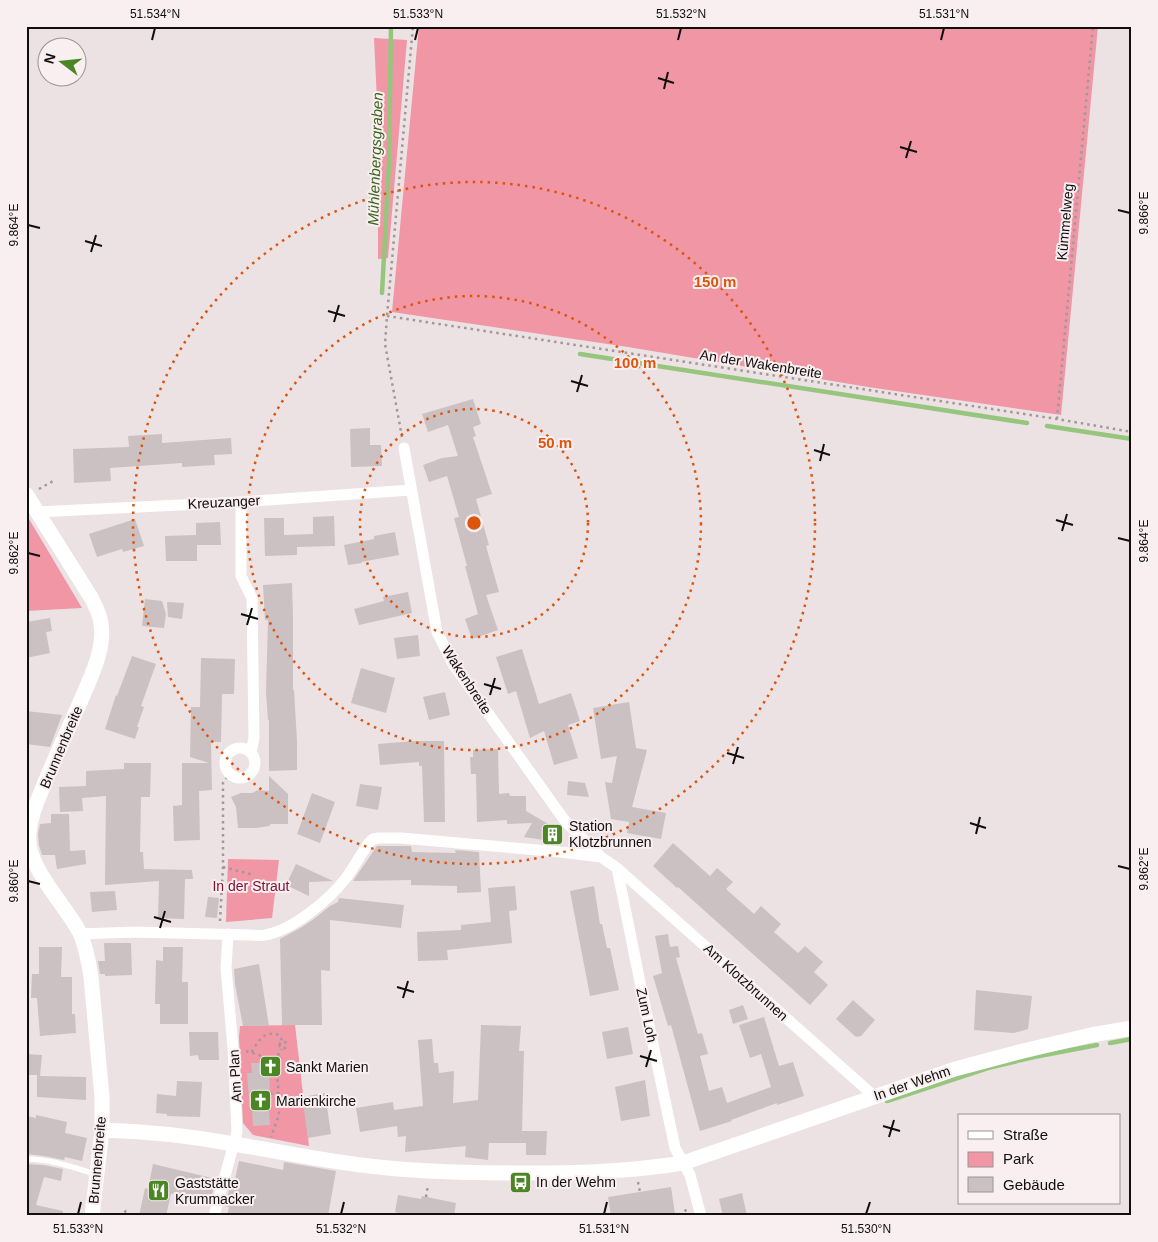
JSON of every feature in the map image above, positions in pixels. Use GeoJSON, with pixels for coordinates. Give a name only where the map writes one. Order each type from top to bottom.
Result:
{"type":"FeatureCollection","features":[{"type":"Feature","properties":{"kind":"street","name":"Wakenbreite"},"geometry":{"type":"LineString","coordinates":[[404,448],[437,632],[453,664],[565,821],[601,857],[617,868]]}},
{"type":"Feature","properties":{"kind":"street","name":"Kreuzanger"},"geometry":{"type":"LineString","coordinates":[[37,512],[240,502],[411,490]]}},
{"type":"Feature","properties":{"kind":"street","name":"Brunnenbreite"},"geometry":{"type":"LineString","coordinates":[[26,494],[92,599],[98,611],[101,624],[102,636],[91,676],[38,800],[30,822],[28,836],[31,856],[80,934],[92,977],[102,1098],[102,1130],[92,1216]]}},
{"type":"Feature","properties":{"kind":"street"},"geometry":{"type":"LineString","coordinates":[[240,502],[241,576],[252,598],[254,738],[251,752]]}},
{"type":"Feature","properties":{"kind":"street"},"geometry":{"type":"LineString","coordinates":[[236,748],[244,748],[251,752],[255,759],[255,767],[251,774],[244,778],[236,778],[229,774],[225,767],[225,759],[229,752],[236,748]]}},
{"type":"Feature","properties":{"kind":"street"},"geometry":{"type":"LineString","coordinates":[[80,934],[134,932],[265,935],[278,931],[306,915],[333,892],[346,878],[369,843],[373,839],[379,838],[442,841],[601,857]]}},
{"type":"Feature","properties":{"kind":"street","name":"Am Klotzbrunnen"},"geometry":{"type":"LineString","coordinates":[[617,868],[874,1096]]}},
{"type":"Feature","properties":{"kind":"street","name":"Zum Loh"},"geometry":{"type":"LineString","coordinates":[[617,868],[675,1148],[690,1176],[701,1216]]}},
{"type":"Feature","properties":{"kind":"street","name":"Am Plan"},"geometry":{"type":"LineString","coordinates":[[214,1216],[237,1132],[233,1048],[223,934]]}},
{"type":"Feature","properties":{"kind":"street","name":"In der Wehm"},"geometry":{"type":"LineString","coordinates":[[102,1130],[161,1133],[360,1165],[407,1170],[460,1173],[582,1172],[658,1167],[683,1163],[955,1069],[1092,1035],[1132,1028]]}},
{"type":"Feature","properties":{"kind":"lane"},"geometry":{"type":"LineString","coordinates":[[26,1159],[41,1159],[97,1174]]}},
{"type":"Feature","properties":{"kind":"path"},"geometry":{"type":"LineString","coordinates":[[404,448],[385,344],[413,26]]}},
{"type":"Feature","properties":{"kind":"path","name":"Kümmelweg"},"geometry":{"type":"LineString","coordinates":[[1057,420],[1093,26]]}},
{"type":"Feature","properties":{"kind":"path","name":"An der Wakenbreite"},"geometry":{"type":"LineString","coordinates":[[387,316],[1132,432]]}},
{"type":"Feature","properties":{"kind":"path"},"geometry":{"type":"LineString","coordinates":[[26,554],[28,578],[26,580]]}},
{"type":"Feature","properties":{"kind":"path"},"geometry":{"type":"LineString","coordinates":[[223,934],[223,783],[229,774]]}},
{"type":"Feature","properties":{"kind":"path"},"geometry":{"type":"LineString","coordinates":[[223,867],[254,875]]}},
{"type":"Feature","properties":{"kind":"path"},"geometry":{"type":"LineString","coordinates":[[252,1052],[259,1041],[269,1033],[279,1035],[282,1042],[286,1043],[284,1049],[282,1049],[272,1064],[263,1065]]}},
{"type":"Feature","properties":{"kind":"path"},"geometry":{"type":"LineString","coordinates":[[282,1042],[279,1044],[282,1049]]}},
{"type":"Feature","properties":{"kind":"path"},"geometry":{"type":"LineString","coordinates":[[233,1048],[252,1052],[265,1058],[272,1064],[278,1082],[279,1106],[277,1122],[265,1149]]}},
{"type":"Feature","properties":{"kind":"path"},"geometry":{"type":"LineString","coordinates":[[270,1094],[279,1093]]}},
{"type":"Feature","properties":{"kind":"path"},"geometry":{"type":"LineString","coordinates":[[119,1216],[126,1210],[129,1211]]}},
{"type":"Feature","properties":{"kind":"green space"},"geometry":{"type":"Polygon","coordinates":[[[419,26],[1098,26],[1061,415],[868,387],[628,347],[392,312],[419,26]]]}},
{"type":"Feature","properties":{"kind":"green space"},"geometry":{"type":"Polygon","coordinates":[[[374,38],[407,40],[388,258],[378,259],[378,121],[374,38]]]}},
{"type":"Feature","properties":{"kind":"green space"},"geometry":{"type":"Polygon","coordinates":[[[26,514],[82,608],[26,611],[26,514]]]}},
{"type":"Feature","properties":{"kind":"green space","name":"In der Straut"},"geometry":{"type":"Polygon","coordinates":[[[228,859],[279,860],[272,918],[226,922],[228,859]]]}},
{"type":"Feature","properties":{"kind":"green space","name":"Sankt Marien"},"geometry":{"type":"Polygon","coordinates":[[[295,1025],[309,1146],[253,1135],[243,1123],[240,1026],[295,1025]]]}},
{"type":"Feature","properties":{"kind":"building"},"geometry":{"type":"Polygon","coordinates":[[[473,399],[481,424],[473,427],[476,436],[473,437],[492,494],[476,499],[489,545],[486,546],[499,592],[486,595],[498,630],[472,639],[465,619],[478,614],[454,518],[459,517],[447,476],[429,482],[423,465],[442,458],[458,456],[448,425],[428,432],[422,414],[473,399]]]}},
{"type":"Feature","properties":{"kind":"building"},"geometry":{"type":"Polygon","coordinates":[[[370,428],[370,445],[381,445],[382,466],[351,467],[350,429],[370,428]]]}},
{"type":"Feature","properties":{"kind":"building"},"geometry":{"type":"Polygon","coordinates":[[[162,434],[162,443],[231,438],[232,454],[214,455],[215,465],[182,467],[182,463],[110,468],[111,481],[74,483],[73,449],[129,447],[128,436],[162,434]]]}},
{"type":"Feature","properties":{"kind":"building"},"geometry":{"type":"Polygon","coordinates":[[[334,516],[335,546],[297,547],[297,555],[265,556],[264,518],[284,518],[284,535],[313,534],[313,517],[334,516]]]}},
{"type":"Feature","properties":{"kind":"building"},"geometry":{"type":"Polygon","coordinates":[[[135,519],[144,546],[123,552],[122,549],[97,557],[89,534],[135,519]]]}},
{"type":"Feature","properties":{"kind":"building"},"geometry":{"type":"Polygon","coordinates":[[[220,522],[221,545],[197,545],[197,561],[166,561],[165,536],[196,535],[196,523],[220,522]]]}},
{"type":"Feature","properties":{"kind":"building"},"geometry":{"type":"Polygon","coordinates":[[[395,532],[399,555],[348,565],[344,545],[374,539],[374,536],[395,532]]]}},
{"type":"Feature","properties":{"kind":"building"},"geometry":{"type":"Polygon","coordinates":[[[292,583],[293,690],[297,770],[269,771],[269,720],[266,692],[268,620],[265,620],[263,585],[292,583]]]}},
{"type":"Feature","properties":{"kind":"building"},"geometry":{"type":"Polygon","coordinates":[[[408,592],[412,613],[359,625],[354,609],[384,601],[383,597],[408,592]]]}},
{"type":"Feature","properties":{"kind":"building"},"geometry":{"type":"Polygon","coordinates":[[[145,599],[162,601],[166,614],[164,628],[142,626],[145,599]]]}},
{"type":"Feature","properties":{"kind":"building"},"geometry":{"type":"Polygon","coordinates":[[[167,602],[184,603],[182,619],[168,617],[167,602]]]}},
{"type":"Feature","properties":{"kind":"building"},"geometry":{"type":"Polygon","coordinates":[[[50,618],[52,631],[46,632],[50,653],[26,658],[26,622],[50,618]]]}},
{"type":"Feature","properties":{"kind":"building"},"geometry":{"type":"Polygon","coordinates":[[[418,635],[420,656],[397,659],[394,638],[418,635]]]}},
{"type":"Feature","properties":{"kind":"building"},"geometry":{"type":"Polygon","coordinates":[[[522,649],[539,704],[571,693],[580,721],[568,725],[578,758],[554,765],[544,731],[530,738],[516,691],[508,694],[496,657],[522,649]]]}},
{"type":"Feature","properties":{"kind":"building"},"geometry":{"type":"Polygon","coordinates":[[[132,656],[156,664],[141,706],[144,707],[135,739],[105,729],[132,656]]]}},
{"type":"Feature","properties":{"kind":"building"},"geometry":{"type":"Polygon","coordinates":[[[201,658],[235,659],[234,694],[222,694],[221,742],[211,742],[212,790],[199,791],[200,840],[174,841],[173,806],[182,805],[182,763],[209,763],[190,757],[191,707],[200,707],[201,658]]]}},
{"type":"Feature","properties":{"kind":"building"},"geometry":{"type":"Polygon","coordinates":[[[361,668],[395,678],[386,713],[351,703],[361,668]]]}},
{"type":"Feature","properties":{"kind":"building"},"geometry":{"type":"Polygon","coordinates":[[[445,692],[450,715],[429,720],[423,697],[445,692]]]}},
{"type":"Feature","properties":{"kind":"building"},"geometry":{"type":"Polygon","coordinates":[[[629,702],[636,748],[647,750],[632,807],[666,813],[661,839],[627,833],[629,822],[611,819],[605,782],[612,783],[617,756],[601,759],[593,708],[629,702]]]}},
{"type":"Feature","properties":{"kind":"building"},"geometry":{"type":"Polygon","coordinates":[[[26,711],[62,715],[50,747],[26,744],[26,711]]]}},
{"type":"Feature","properties":{"kind":"building"},"geometry":{"type":"Polygon","coordinates":[[[444,741],[445,822],[424,822],[422,766],[419,766],[419,762],[380,765],[378,744],[444,741]]]}},
{"type":"Feature","properties":{"kind":"building"},"geometry":{"type":"Polygon","coordinates":[[[498,749],[499,794],[509,793],[510,796],[526,796],[526,811],[550,825],[550,830],[544,840],[524,837],[532,823],[507,824],[507,820],[477,822],[476,774],[471,774],[470,757],[473,757],[473,750],[498,749]]]}},
{"type":"Feature","properties":{"kind":"building"},"geometry":{"type":"Polygon","coordinates":[[[124,763],[151,763],[150,797],[141,797],[140,852],[143,852],[144,869],[192,870],[193,879],[185,879],[184,919],[158,918],[159,881],[105,885],[106,796],[82,798],[83,811],[60,812],[59,787],[86,786],[86,771],[124,769],[124,763]]]}},
{"type":"Feature","properties":{"kind":"building"},"geometry":{"type":"Polygon","coordinates":[[[269,776],[288,794],[288,824],[238,828],[236,807],[231,797],[258,790],[269,791],[269,776]]]}},
{"type":"Feature","properties":{"kind":"building"},"geometry":{"type":"Polygon","coordinates":[[[568,781],[585,783],[589,797],[567,795],[568,781]]]}},
{"type":"Feature","properties":{"kind":"building"},"geometry":{"type":"Polygon","coordinates":[[[360,784],[382,787],[378,810],[356,806],[360,784]]]}},
{"type":"Feature","properties":{"kind":"building"},"geometry":{"type":"Polygon","coordinates":[[[312,793],[335,802],[320,843],[297,834],[312,793]]]}},
{"type":"Feature","properties":{"kind":"building"},"geometry":{"type":"Polygon","coordinates":[[[51,814],[69,814],[70,851],[85,850],[86,864],[57,869],[55,855],[42,855],[38,834],[40,824],[51,823],[51,814]]]}},
{"type":"Feature","properties":{"kind":"building"},"geometry":{"type":"Polygon","coordinates":[[[673,843],[710,876],[717,868],[733,882],[726,889],[754,914],[761,906],[781,924],[774,932],[798,953],[805,946],[823,962],[814,972],[828,985],[810,1005],[653,866],[673,843]]]}},
{"type":"Feature","properties":{"kind":"building"},"geometry":{"type":"Polygon","coordinates":[[[377,846],[411,846],[412,852],[456,853],[455,850],[479,852],[481,892],[457,893],[457,886],[411,885],[411,880],[353,881],[377,846]]]}},
{"type":"Feature","properties":{"kind":"building"},"geometry":{"type":"Polygon","coordinates":[[[296,864],[333,881],[309,882],[309,896],[286,885],[296,864]]]}},
{"type":"Feature","properties":{"kind":"building"},"geometry":{"type":"Polygon","coordinates":[[[515,886],[517,910],[509,911],[512,943],[447,950],[448,960],[418,961],[417,932],[461,930],[461,925],[491,922],[488,888],[515,886]]]}},
{"type":"Feature","properties":{"kind":"building"},"geometry":{"type":"Polygon","coordinates":[[[594,886],[600,924],[602,924],[607,948],[610,948],[619,990],[590,996],[570,891],[594,886]]]}},
{"type":"Feature","properties":{"kind":"building"},"geometry":{"type":"Polygon","coordinates":[[[115,891],[117,910],[92,912],[90,892],[115,891]]]}},
{"type":"Feature","properties":{"kind":"building"},"geometry":{"type":"Polygon","coordinates":[[[208,897],[219,898],[217,918],[205,917],[208,897]]]}},
{"type":"Feature","properties":{"kind":"building"},"geometry":{"type":"Polygon","coordinates":[[[339,898],[404,905],[401,928],[330,920],[330,971],[321,970],[322,1025],[282,1025],[280,939],[314,919],[338,902],[339,898]]]}},
{"type":"Feature","properties":{"kind":"building"},"geometry":{"type":"Polygon","coordinates":[[[668,934],[670,947],[678,946],[680,957],[676,958],[698,1034],[702,1033],[708,1054],[700,1056],[709,1091],[722,1087],[727,1103],[771,1087],[761,1054],[750,1058],[739,1025],[764,1017],[779,1066],[793,1062],[804,1096],[777,1105],[777,1103],[732,1121],[700,1131],[671,1025],[668,1026],[653,976],[662,973],[655,936],[668,934]]]}},
{"type":"Feature","properties":{"kind":"building"},"geometry":{"type":"Polygon","coordinates":[[[104,943],[131,943],[132,975],[105,976],[105,974],[100,974],[98,961],[105,961],[104,943]]]}},
{"type":"Feature","properties":{"kind":"building"},"geometry":{"type":"Polygon","coordinates":[[[39,947],[62,947],[61,977],[72,977],[72,1014],[75,1014],[76,1033],[40,1036],[37,998],[31,998],[32,974],[39,974],[39,947]]]}},
{"type":"Feature","properties":{"kind":"building"},"geometry":{"type":"Polygon","coordinates":[[[163,947],[183,947],[182,982],[188,982],[188,1024],[160,1024],[160,1004],[155,1004],[156,960],[163,961],[163,947]]]}},
{"type":"Feature","properties":{"kind":"building"},"geometry":{"type":"Polygon","coordinates":[[[259,964],[269,1026],[243,1026],[234,969],[259,964]]]}},
{"type":"Feature","properties":{"kind":"building"},"geometry":{"type":"Polygon","coordinates":[[[976,990],[1032,996],[1028,1029],[1014,1033],[974,1030],[976,990]]]}},
{"type":"Feature","properties":{"kind":"building"},"geometry":{"type":"Polygon","coordinates":[[[853,1000],[875,1020],[861,1036],[856,1037],[836,1019],[853,1000]]]}},
{"type":"Feature","properties":{"kind":"building"},"geometry":{"type":"Polygon","coordinates":[[[743,1005],[748,1019],[733,1024],[729,1010],[743,1005]]]}},
{"type":"Feature","properties":{"kind":"building"},"geometry":{"type":"Polygon","coordinates":[[[481,1025],[521,1026],[519,1051],[524,1051],[522,1131],[547,1131],[546,1155],[526,1155],[526,1143],[489,1143],[488,1160],[465,1157],[466,1146],[405,1152],[406,1136],[398,1137],[397,1126],[360,1132],[356,1108],[393,1102],[394,1110],[423,1106],[418,1040],[432,1039],[434,1063],[438,1063],[439,1073],[454,1071],[453,1103],[478,1100],[481,1025]]]}},
{"type":"Feature","properties":{"kind":"building"},"geometry":{"type":"Polygon","coordinates":[[[628,1027],[633,1054],[607,1059],[602,1032],[628,1027]]]}},
{"type":"Feature","properties":{"kind":"building"},"geometry":{"type":"Polygon","coordinates":[[[189,1032],[218,1032],[219,1060],[199,1060],[198,1055],[190,1056],[189,1032]]]}},
{"type":"Feature","properties":{"kind":"building"},"geometry":{"type":"Polygon","coordinates":[[[26,1054],[42,1055],[40,1076],[86,1077],[86,1100],[37,1097],[37,1075],[26,1075],[26,1054]]]}},
{"type":"Feature","properties":{"kind":"building","name":"Marienkirche"},"geometry":{"type":"Polygon","coordinates":[[[251,1063],[263,1063],[263,1072],[269,1072],[270,1125],[253,1126],[247,1073],[252,1073],[251,1063]]]}},
{"type":"Feature","properties":{"kind":"building"},"geometry":{"type":"Polygon","coordinates":[[[645,1080],[650,1116],[621,1121],[615,1087],[645,1080]]]}},
{"type":"Feature","properties":{"kind":"building"},"geometry":{"type":"Polygon","coordinates":[[[177,1081],[202,1082],[200,1117],[167,1116],[167,1114],[156,1113],[157,1094],[176,1096],[177,1081]]]}},
{"type":"Feature","properties":{"kind":"building"},"geometry":{"type":"Polygon","coordinates":[[[325,1093],[331,1134],[308,1138],[302,1097],[325,1093]]]}},
{"type":"Feature","properties":{"kind":"building"},"geometry":{"type":"Polygon","coordinates":[[[36,1115],[67,1122],[65,1133],[87,1138],[82,1161],[65,1157],[64,1160],[26,1154],[26,1116],[36,1118],[36,1115]]]}},
{"type":"Feature","properties":{"kind":"building"},"geometry":{"type":"Polygon","coordinates":[[[239,1161],[283,1170],[284,1162],[336,1171],[328,1216],[227,1216],[229,1207],[225,1206],[231,1183],[234,1184],[239,1161]]]}},
{"type":"Feature","properties":{"kind":"building"},"geometry":{"type":"Polygon","coordinates":[[[26,1164],[63,1169],[61,1181],[44,1177],[36,1205],[63,1211],[63,1216],[26,1216],[26,1164]]]}},
{"type":"Feature","properties":{"kind":"building","name":"Gaststätte Krummacker"},"geometry":{"type":"Polygon","coordinates":[[[153,1164],[216,1179],[210,1202],[174,1192],[171,1194],[166,1216],[139,1216],[145,1188],[148,1189],[153,1164]]]}},
{"type":"Feature","properties":{"kind":"building"},"geometry":{"type":"Polygon","coordinates":[[[671,1187],[675,1214],[667,1216],[611,1216],[608,1197],[671,1187]]]}},
{"type":"Feature","properties":{"kind":"building"},"geometry":{"type":"Polygon","coordinates":[[[742,1193],[747,1216],[723,1216],[719,1199],[742,1193]]]}},
{"type":"Feature","properties":{"kind":"building"},"geometry":{"type":"Polygon","coordinates":[[[398,1195],[421,1199],[422,1196],[456,1203],[454,1216],[413,1216],[395,1212],[398,1195]]]}},
{"type":"Feature","properties":{"kind":"waterway","name":"Mühlenbergsgraben"},"geometry":{"type":"LineString","coordinates":[[382,293],[389,163],[391,26]]}},
{"type":"Feature","properties":{"kind":"waterway"},"geometry":{"type":"LineString","coordinates":[[580,354],[1027,423]]}},
{"type":"Feature","properties":{"kind":"waterway"},"geometry":{"type":"LineString","coordinates":[[1047,426],[1132,439]]}},
{"type":"Feature","properties":{"kind":"waterway"},"geometry":{"type":"LineString","coordinates":[[1110,1043],[1132,1039]]}},
{"type":"Feature","properties":{"kind":"waterway"},"geometry":{"type":"LineString","coordinates":[[887,1101],[988,1068],[1097,1045]]}},
{"type":"Feature","properties":{"kind":"place","name":"Station Klotzbrunnen"},"geometry":{"type":"Point","coordinates":[553,834]}},
{"type":"Feature","properties":{"kind":"place","name":"Sankt Marien"},"geometry":{"type":"Point","coordinates":[270,1067]}},
{"type":"Feature","properties":{"kind":"place","name":"Marienkirche"},"geometry":{"type":"Point","coordinates":[260,1101]}},
{"type":"Feature","properties":{"kind":"place","name":"In der Wehm"},"geometry":{"type":"Point","coordinates":[520,1182]}},
{"type":"Feature","properties":{"kind":"place","name":"Gaststätte Krummacker"},"geometry":{"type":"Point","coordinates":[159,1191]}}]}
